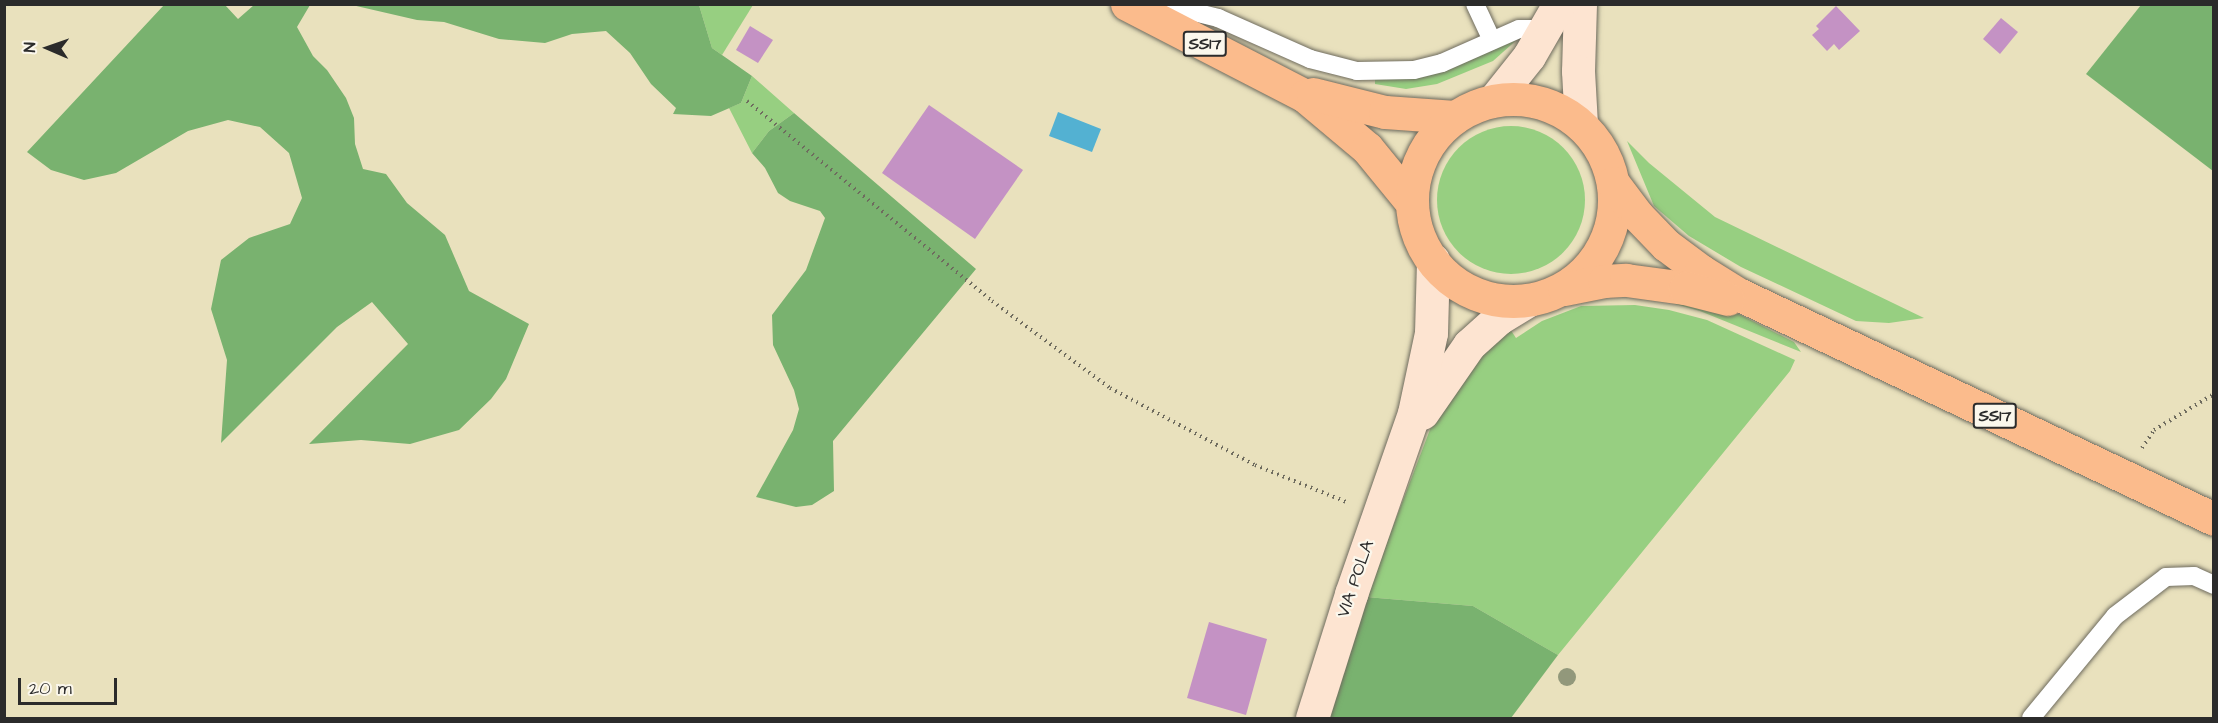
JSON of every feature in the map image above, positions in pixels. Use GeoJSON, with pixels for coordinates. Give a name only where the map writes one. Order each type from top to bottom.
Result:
{"type":"FeatureCollection","features":[{"type":"Feature","properties":{"kind":"main road","name":"SS17"},"geometry":{"type":"LineString","coordinates":[[1127,4],[1283,83]]}},
{"type":"Feature","properties":{"kind":"main road"},"geometry":{"type":"LineString","coordinates":[[1283,83],[1364,108],[1408,115],[1455,117]]}},
{"type":"Feature","properties":{"kind":"main road"},"geometry":{"type":"LineString","coordinates":[[1283,83],[1305,96],[1348,129],[1388,171],[1412,203]]}},
{"type":"Feature","properties":{"kind":"main road"},"geometry":{"type":"LineString","coordinates":[[1543,295],[1581,275],[1596,258],[1608,236],[1614,210],[1613,183],[1606,159],[1581,124],[1561,110],[1533,100],[1494,100],[1455,117],[1430,142],[1420,161],[1414,180],[1412,203],[1421,240],[1433,261],[1449,277],[1466,289],[1506,301],[1543,295],[1604,281],[1650,282],[1736,300],[1776,314]]}},
{"type":"Feature","properties":{"kind":"main road"},"geometry":{"type":"LineString","coordinates":[[1613,183],[1637,215],[1666,245],[1701,272],[1776,314]]}},
{"type":"Feature","properties":{"kind":"main road","name":"SS17"},"geometry":{"type":"LineString","coordinates":[[1776,314],[2214,519]]}},
{"type":"Feature","properties":{"kind":"street"},"geometry":{"type":"LineString","coordinates":[[1580,4],[1578,71],[1581,124]]}},
{"type":"Feature","properties":{"kind":"street"},"geometry":{"type":"LineString","coordinates":[[1494,100],[1552,17]]}},
{"type":"Feature","properties":{"kind":"street","name":"VIA POLA"},"geometry":{"type":"LineString","coordinates":[[1312,718],[1378,515],[1406,440],[1421,387],[1431,333],[1433,261]]}},
{"type":"Feature","properties":{"kind":"street","name":"VIA POLA"},"geometry":{"type":"LineString","coordinates":[[1406,440],[1469,345],[1499,318],[1543,295]]}},
{"type":"Feature","properties":{"kind":"lane"},"geometry":{"type":"LineString","coordinates":[[1162,4],[1218,18],[1310,59],[1357,71],[1414,70],[1442,63],[1492,40],[1552,17]]}},
{"type":"Feature","properties":{"kind":"lane"},"geometry":{"type":"LineString","coordinates":[[1475,4],[1492,40]]}},
{"type":"Feature","properties":{"kind":"lane"},"geometry":{"type":"LineString","coordinates":[[2031,718],[2115,616],[2166,578],[2194,576],[2214,585]]}},
{"type":"Feature","properties":{"kind":"path"},"geometry":{"type":"LineString","coordinates":[[747,101],[992,301],[1110,388],[1255,465],[1378,515]]}},
{"type":"Feature","properties":{"kind":"path"},"geometry":{"type":"LineString","coordinates":[[2123,476],[2154,430],[2214,394]]}},
{"type":"Feature","properties":{"kind":"green space"},"geometry":{"type":"Polygon","coordinates":[[[164,5],[225,5],[238,19],[254,5],[310,5],[297,27],[313,56],[327,70],[346,98],[354,118],[355,144],[363,169],[386,174],[407,203],[445,235],[469,291],[529,324],[506,379],[491,399],[459,430],[410,444],[361,440],[309,444],[408,344],[372,302],[337,327],[221,443],[227,360],[211,309],[221,260],[249,238],[290,224],[302,198],[289,153],[260,127],[228,120],[188,131],[116,173],[84,180],[51,170],[27,152],[164,5]]]}},
{"type":"Feature","properties":{"kind":"green space"},"geometry":{"type":"Polygon","coordinates":[[[352,5],[699,5],[712,48],[752,76],[741,103],[711,116],[673,114],[676,108],[651,84],[630,53],[606,31],[572,34],[545,43],[499,39],[444,22],[417,20],[352,5]]]}},
{"type":"Feature","properties":{"kind":"green space"},"geometry":{"type":"Polygon","coordinates":[[[699,5],[753,5],[722,55],[712,48],[699,5]]]}},
{"type":"Feature","properties":{"kind":"green space"},"geometry":{"type":"Polygon","coordinates":[[[2141,5],[2213,5],[2213,171],[2086,74],[2141,5]]]}},
{"type":"Feature","properties":{"kind":"green space"},"geometry":{"type":"Polygon","coordinates":[[[1521,36],[1493,61],[1437,84],[1406,89],[1375,84],[1375,77],[1521,36]]]}},
{"type":"Feature","properties":{"kind":"green space"},"geometry":{"type":"Polygon","coordinates":[[[752,76],[794,113],[769,131],[752,153],[729,108],[741,103],[752,76]]]}},
{"type":"Feature","properties":{"kind":"green space"},"geometry":{"type":"Polygon","coordinates":[[[794,113],[976,269],[833,441],[834,491],[812,505],[796,507],[756,497],[793,430],[799,409],[794,390],[773,345],[772,315],[806,270],[825,218],[820,211],[790,201],[778,193],[765,168],[752,153],[769,131],[794,113]]]}},
{"type":"Feature","properties":{"kind":"green space"},"geometry":{"type":"Polygon","coordinates":[[[1511,126],[1539,132],[1563,148],[1579,172],[1585,200],[1579,228],[1563,252],[1539,268],[1511,274],[1483,268],[1459,252],[1443,228],[1437,200],[1443,172],[1459,148],[1483,132],[1511,126]]]}},
{"type":"Feature","properties":{"kind":"green space"},"geometry":{"type":"Polygon","coordinates":[[[1627,141],[1649,163],[1715,217],[1924,318],[1889,323],[1856,321],[1741,267],[1689,236],[1654,206],[1627,141]]]}},
{"type":"Feature","properties":{"kind":"green space"},"geometry":{"type":"Polygon","coordinates":[[[1593,290],[1735,312],[1794,342],[1801,352],[1700,311],[1668,302],[1593,290]]]}},
{"type":"Feature","properties":{"kind":"green space"},"geometry":{"type":"Polygon","coordinates":[[[1635,305],[1669,310],[1707,320],[1795,360],[1790,371],[1558,655],[1473,606],[1366,597],[1439,406],[1458,376],[1508,326],[1516,338],[1542,321],[1581,306],[1635,305]]]}},
{"type":"Feature","properties":{"kind":"green space"},"geometry":{"type":"Polygon","coordinates":[[[1366,597],[1473,606],[1558,655],[1511,718],[1324,718],[1366,597]]]}},
{"type":"Feature","properties":{"kind":"water"},"geometry":{"type":"Polygon","coordinates":[[[1058,112],[1101,129],[1092,152],[1049,136],[1058,112]]]}},
{"type":"Feature","properties":{"kind":"building"},"geometry":{"type":"Polygon","coordinates":[[[1836,6],[1860,31],[1839,50],[1834,44],[1827,51],[1812,35],[1819,29],[1816,26],[1836,6]]]}},
{"type":"Feature","properties":{"kind":"building"},"geometry":{"type":"Polygon","coordinates":[[[2001,18],[2018,32],[2000,54],[1983,39],[2001,18]]]}},
{"type":"Feature","properties":{"kind":"building"},"geometry":{"type":"Polygon","coordinates":[[[750,26],[773,40],[758,63],[736,50],[750,26]]]}},
{"type":"Feature","properties":{"kind":"building"},"geometry":{"type":"Polygon","coordinates":[[[929,105],[1023,170],[975,239],[882,173],[929,105]]]}},
{"type":"Feature","properties":{"kind":"building"},"geometry":{"type":"Polygon","coordinates":[[[1209,622],[1267,639],[1246,715],[1187,698],[1209,622]]]}}]}
